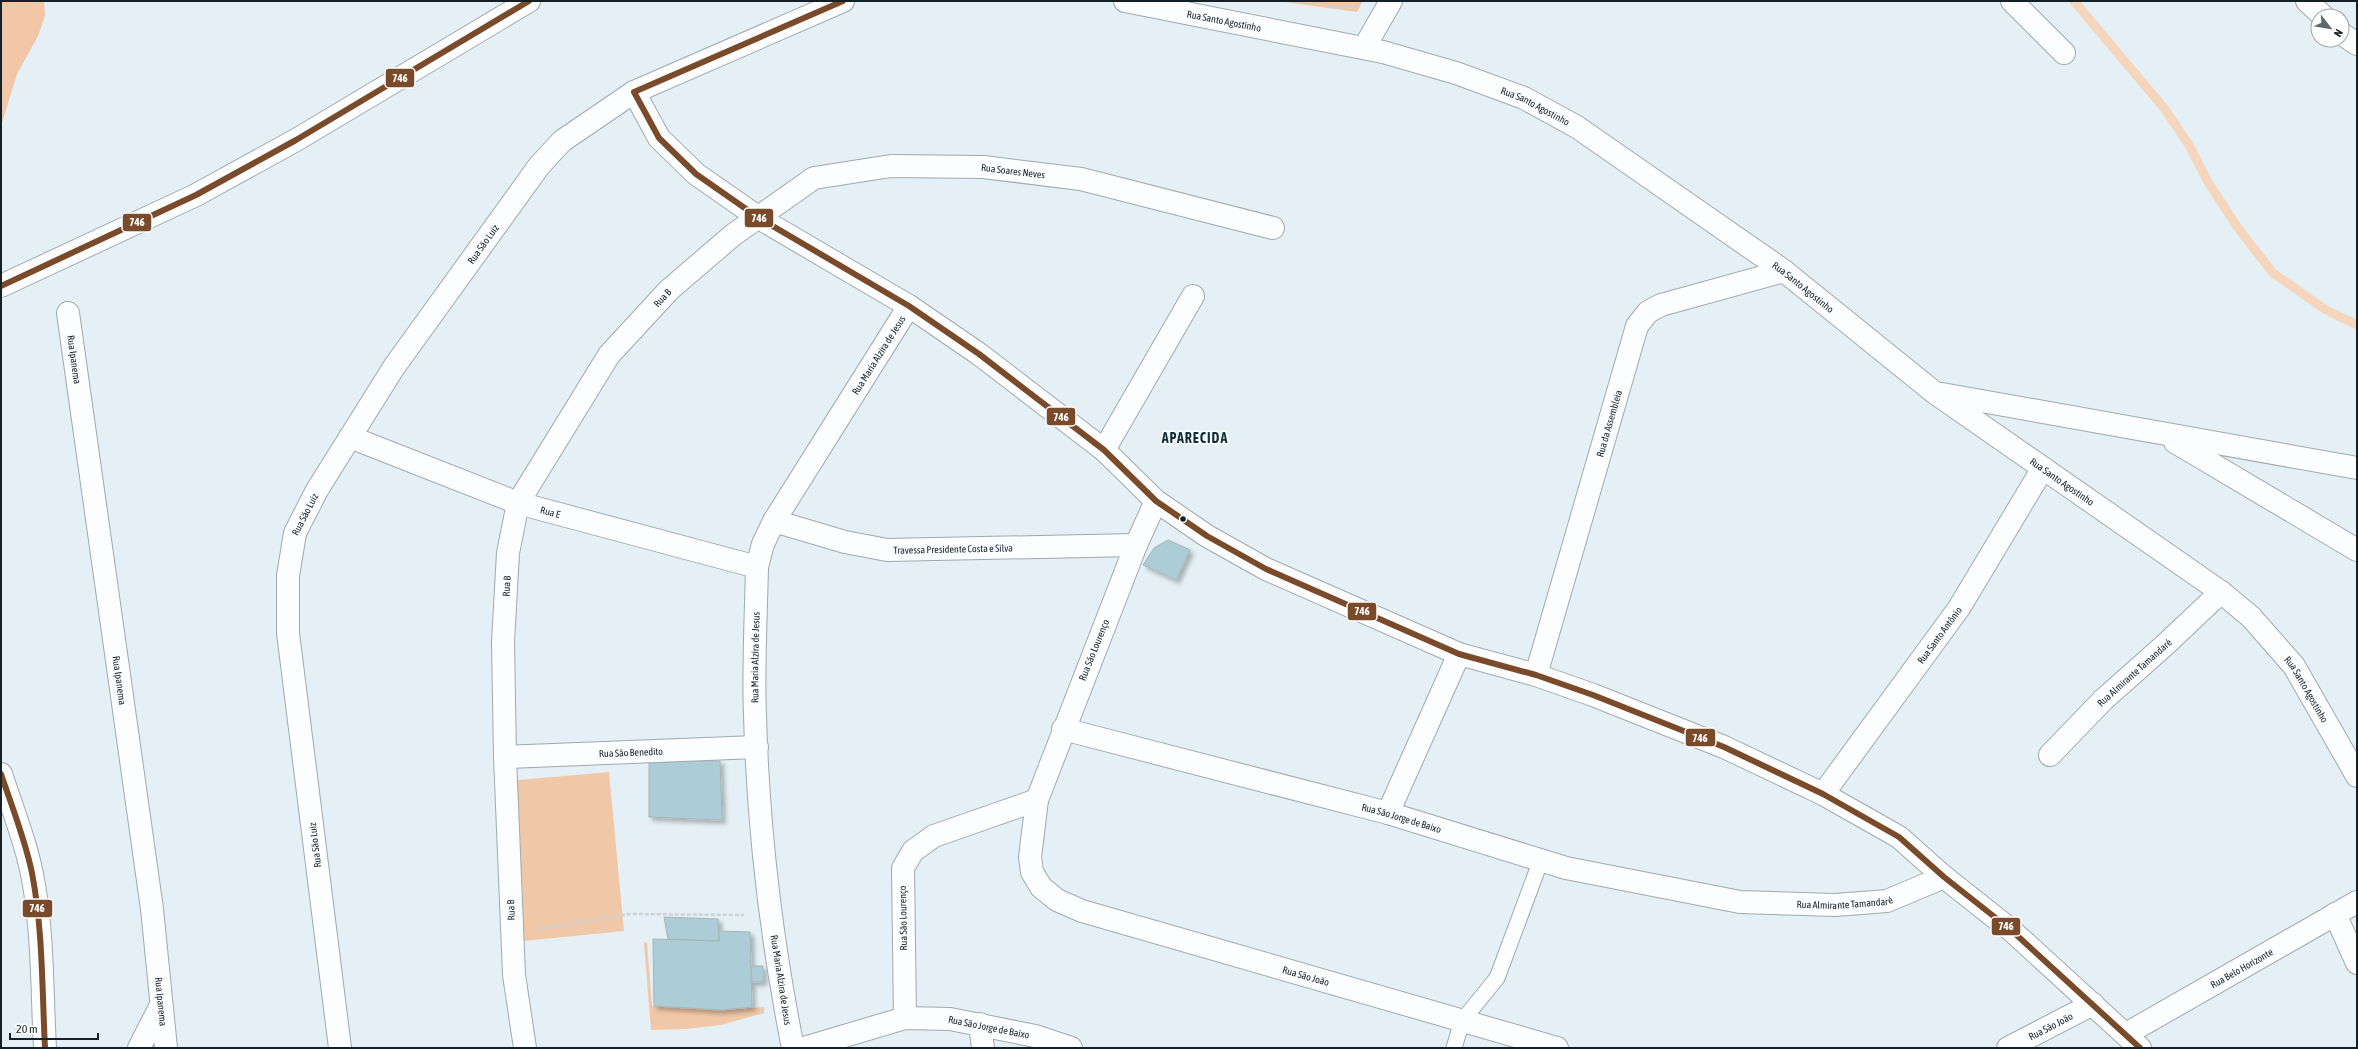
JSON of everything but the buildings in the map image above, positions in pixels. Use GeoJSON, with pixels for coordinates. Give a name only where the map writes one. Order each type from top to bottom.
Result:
{"type":"FeatureCollection","features":[{"type":"Feature","properties":{"kind":"street"},"geometry":{"type":"LineString","coordinates":[[1,286],[196,195],[296,140],[529,1]]}},
{"type":"Feature","properties":{"kind":"street","name":"Rua São Luiz"},"geometry":{"type":"LineString","coordinates":[[340,1048],[288,633],[288,576],[295,533],[317,490],[394,368],[539,166],[562,141],[634,92],[843,1]]}},
{"type":"Feature","properties":{"kind":"street","name":"Rua Santo Agostinho"},"geometry":{"type":"LineString","coordinates":[[1125,1],[1364,48],[1456,73],[1524,98],[1577,127],[1784,271],[1935,393],[2221,592],[2251,617],[2294,666],[2357,776]]}},
{"type":"Feature","properties":{"kind":"street"},"geometry":{"type":"LineString","coordinates":[[1364,48],[1391,1]]}},
{"type":"Feature","properties":{"kind":"street"},"geometry":{"type":"LineString","coordinates":[[2012,1],[2064,53]]}},
{"type":"Feature","properties":{"kind":"street"},"geometry":{"type":"LineString","coordinates":[[2307,1],[2314,8]]}},
{"type":"Feature","properties":{"kind":"street"},"geometry":{"type":"LineString","coordinates":[[634,92],[659,138],[696,174],[759,218],[909,306],[979,354],[1104,450],[1156,501],[1207,536],[1266,569],[1459,654],[1536,675],[1593,695],[1717,744],[1823,794],[1899,837],[1944,877],[2011,930],[2133,1041]]}},
{"type":"Feature","properties":{"kind":"street","name":"Rua Soares Neves"},"geometry":{"type":"LineString","coordinates":[[759,218],[814,178],[891,166],[984,167],[1081,179],[1273,228]]}},
{"type":"Feature","properties":{"kind":"street","name":"Rua B"},"geometry":{"type":"LineString","coordinates":[[525,1048],[514,975],[505,757],[504,642],[508,553],[518,503],[609,355],[669,290],[734,234],[759,218]]}},
{"type":"Feature","properties":{"kind":"street","name":"Rua da Assembleia"},"geometry":{"type":"LineString","coordinates":[[1536,675],[1637,326],[1648,312],[1661,305],[1784,271]]}},
{"type":"Feature","properties":{"kind":"street"},"geometry":{"type":"LineString","coordinates":[[1104,450],[1193,296]]}},
{"type":"Feature","properties":{"kind":"street","name":"Rua Maria Alzira de Jesus"},"geometry":{"type":"LineString","coordinates":[[793,1048],[780,980],[763,859],[755,714],[757,567],[763,544],[774,521],[909,306]]}},
{"type":"Feature","properties":{"kind":"street","name":"Rua Ipanema"},"geometry":{"type":"LineString","coordinates":[[68,313],[152,909],[160,1007],[166,1048]]}},
{"type":"Feature","properties":{"kind":"street"},"geometry":{"type":"LineString","coordinates":[[1935,393],[2164,435],[2357,468]]}},
{"type":"Feature","properties":{"kind":"street"},"geometry":{"type":"LineString","coordinates":[[2164,435],[2357,550]]}},
{"type":"Feature","properties":{"kind":"street","name":"Rua E"},"geometry":{"type":"LineString","coordinates":[[350,437],[518,503],[757,567]]}},
{"type":"Feature","properties":{"kind":"street","name":"Rua Santo Antônio"},"geometry":{"type":"LineString","coordinates":[[1823,794],[1959,608],[2043,468]]}},
{"type":"Feature","properties":{"kind":"street","name":"Rua São Lourenço"},"geometry":{"type":"LineString","coordinates":[[1057,900],[1041,887],[1032,872],[1030,857],[1037,800],[1063,729],[1136,545],[1156,501]]}},
{"type":"Feature","properties":{"kind":"street","name":"Travessa Presidente Costa e Silva"},"geometry":{"type":"LineString","coordinates":[[774,521],[845,542],[887,550],[1136,545]]}},
{"type":"Feature","properties":{"kind":"street","name":"Rua Almirante Tamandaré"},"geometry":{"type":"LineString","coordinates":[[2050,755],[2103,700],[2166,644],[2221,592]]}},
{"type":"Feature","properties":{"kind":"street"},"geometry":{"type":"LineString","coordinates":[[1388,813],[1459,654]]}},
{"type":"Feature","properties":{"kind":"street","name":"Rua São Jorge de Baixo"},"geometry":{"type":"LineString","coordinates":[[1063,729],[1388,813],[1566,868],[1740,902]]}},
{"type":"Feature","properties":{"kind":"street","name":"Rua São Benedito"},"geometry":{"type":"LineString","coordinates":[[505,757],[757,747]]}},
{"type":"Feature","properties":{"kind":"street"},"geometry":{"type":"LineString","coordinates":[[1,774],[26,849],[34,884],[39,924],[45,1048]]}},
{"type":"Feature","properties":{"kind":"street","name":"Rua São Lourenço"},"geometry":{"type":"LineString","coordinates":[[905,1018],[903,868],[913,851],[934,836],[1037,800]]}},
{"type":"Feature","properties":{"kind":"street","name":"Rua Almirante Tamandaré"},"geometry":{"type":"LineString","coordinates":[[1740,902],[1835,905],[1887,901],[1944,877]]}},
{"type":"Feature","properties":{"kind":"street","name":"Rua São João"},"geometry":{"type":"LineString","coordinates":[[1057,900],[1082,911],[1557,1048]]}},
{"type":"Feature","properties":{"kind":"street","name":"Rua Belo Horizonte"},"geometry":{"type":"LineString","coordinates":[[2133,1041],[2335,914],[2357,902]]}},
{"type":"Feature","properties":{"kind":"street"},"geometry":{"type":"LineString","coordinates":[[2335,914],[2357,963]]}},
{"type":"Feature","properties":{"kind":"street","name":"Rua São João"},"geometry":{"type":"LineString","coordinates":[[2008,1048],[2093,1004]]}},
{"type":"Feature","properties":{"kind":"street"},"geometry":{"type":"LineString","coordinates":[[139,1048],[160,1007]]}},
{"type":"Feature","properties":{"kind":"street"},"geometry":{"type":"LineString","coordinates":[[804,1048],[905,1018]]}},
{"type":"Feature","properties":{"kind":"street","name":"Rua São Jorge de Baixo"},"geometry":{"type":"LineString","coordinates":[[905,1018],[950,1019],[980,1024],[1035,1036],[1071,1048]]}},
{"type":"Feature","properties":{"kind":"street"},"geometry":{"type":"LineString","coordinates":[[980,1024],[983,1048]]}},
{"type":"Feature","properties":{"kind":"lane"},"geometry":{"type":"LineString","coordinates":[[1454,1048],[1462,1021],[1497,978],[1541,860]]}},
{"type":"Feature","properties":{"kind":"path"},"geometry":{"type":"LineString","coordinates":[[512,933],[629,914],[771,915]]}},
{"type":"Feature","properties":{"kind":"shaded area"},"geometry":{"type":"Polygon","coordinates":[[[1,1],[44,1],[45,16],[38,36],[17,74],[1,126],[1,1]]]}},
{"type":"Feature","properties":{"kind":"shaded area"},"geometry":{"type":"Polygon","coordinates":[[[1278,1],[1363,1],[1357,12],[1278,1]]]}},
{"type":"Feature","properties":{"kind":"shaded area"},"geometry":{"type":"Polygon","coordinates":[[[609,772],[624,931],[523,941],[508,781],[609,772]]]}},
{"type":"Feature","properties":{"kind":"shaded area"},"geometry":{"type":"Polygon","coordinates":[[[644,942],[647,943],[652,1006],[721,1010],[764,1007],[764,1013],[721,1025],[686,1029],[651,1030],[644,942]]]}},
{"type":"Feature","properties":{"kind":"waterway"},"geometry":{"type":"LineString","coordinates":[[2074,1],[2164,108],[2189,145],[2208,182],[2238,228],[2273,273],[2326,310],[2357,325]]}},
{"type":"Feature","properties":{"kind":"transit line","name":"746"},"geometry":{"type":"LineString","coordinates":[[1,286],[196,195],[296,140],[529,1]]}},
{"type":"Feature","properties":{"kind":"transit line","name":"746"},"geometry":{"type":"LineString","coordinates":[[634,92],[843,1]]}},
{"type":"Feature","properties":{"kind":"transit line","name":"746"},"geometry":{"type":"LineString","coordinates":[[634,92],[659,138],[696,174],[759,218],[909,306],[979,354],[1104,450],[1156,501],[1207,536],[1266,569],[1459,654],[1536,675],[1593,695],[1724,747],[1823,794],[1899,837],[1944,877],[2011,930],[2140,1048]]}},
{"type":"Feature","properties":{"kind":"transit line","name":"746"},"geometry":{"type":"LineString","coordinates":[[1,774],[26,848],[36,895],[42,960],[45,1048]]}},
{"type":"Feature","properties":{"kind":"district","name":"APARECIDA"},"geometry":{"type":"Point","coordinates":[1195,438]}}]}
